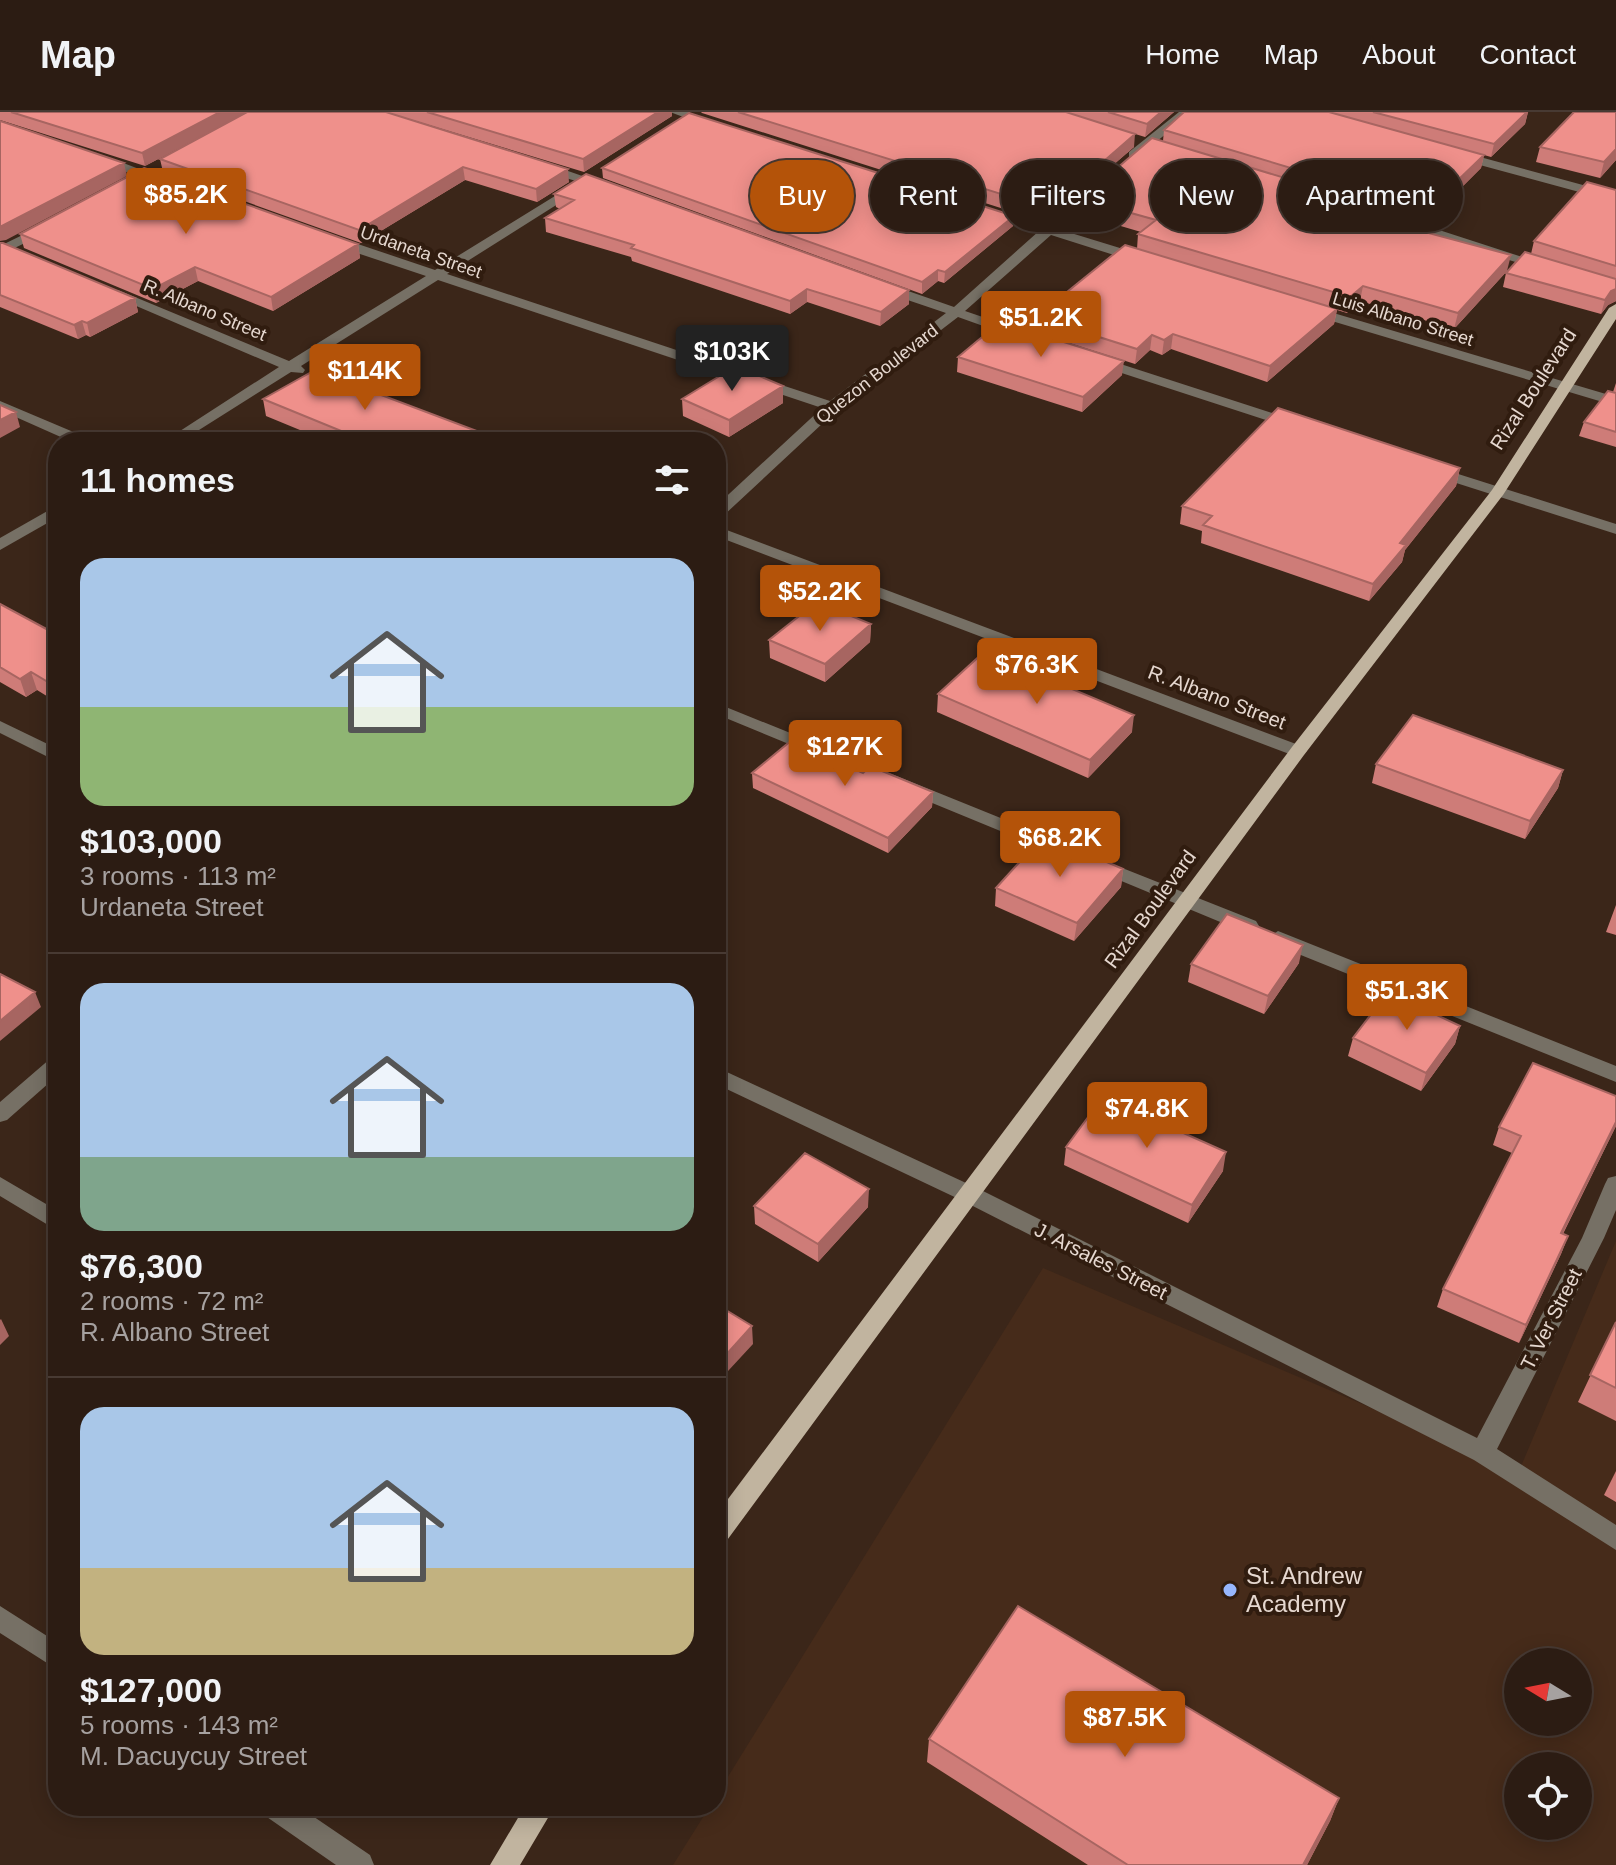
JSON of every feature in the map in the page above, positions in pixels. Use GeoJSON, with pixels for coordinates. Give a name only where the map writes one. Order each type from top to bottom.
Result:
{"type":"FeatureCollection","features":[{"type":"Feature","properties":{"kind":"main road","name":"Rizal Boulevard"},"geometry":{"type":"LineString","coordinates":[[726,1522],[1298,751],[1498,492],[1616,308]]}},
{"type":"Feature","properties":{"kind":"main road"},"geometry":{"type":"LineString","coordinates":[[504,1865],[535,1816]]}},
{"type":"Feature","properties":{"kind":"street","name":"Quezon Boulevard"},"geometry":{"type":"LineString","coordinates":[[1128,160],[1186,112]]}},
{"type":"Feature","properties":{"kind":"street"},"geometry":{"type":"LineString","coordinates":[[683,116],[717,125]]}},
{"type":"Feature","properties":{"kind":"street"},"geometry":{"type":"LineString","coordinates":[[1131,139],[1162,149]]}},
{"type":"Feature","properties":{"kind":"street"},"geometry":{"type":"LineString","coordinates":[[1449,153],[1616,198]]}},
{"type":"Feature","properties":{"kind":"street"},"geometry":{"type":"LineString","coordinates":[[88,155],[152,171],[175,184]]}},
{"type":"Feature","properties":{"kind":"street"},"geometry":{"type":"LineString","coordinates":[[527,162],[593,176],[616,191]]}},
{"type":"Feature","properties":{"kind":"street"},"geometry":{"type":"LineString","coordinates":[[132,181],[152,171]]}},
{"type":"Feature","properties":{"kind":"street"},"geometry":{"type":"LineString","coordinates":[[186,432],[593,176]]}},
{"type":"Feature","properties":{"kind":"street"},"geometry":{"type":"LineString","coordinates":[[7,250],[62,218]]}},
{"type":"Feature","properties":{"kind":"street","name":"Quezon Boulevard"},"geometry":{"type":"LineString","coordinates":[[726,505],[832,407],[955,313],[1046,232]]}},
{"type":"Feature","properties":{"kind":"street"},"geometry":{"type":"LineString","coordinates":[[1054,232],[1155,263]]}},
{"type":"Feature","properties":{"kind":"street"},"geometry":{"type":"LineString","coordinates":[[1433,232],[1555,269]]}},
{"type":"Feature","properties":{"kind":"street","name":"Urdaneta Street"},"geometry":{"type":"LineString","coordinates":[[319,236],[832,407]]}},
{"type":"Feature","properties":{"kind":"street"},"geometry":{"type":"LineString","coordinates":[[867,281],[1031,338]]}},
{"type":"Feature","properties":{"kind":"street","name":"R. Albano Street"},"geometry":{"type":"LineString","coordinates":[[92,284],[306,374]]}},
{"type":"Feature","properties":{"kind":"street","name":"Luis Albano Street"},"geometry":{"type":"LineString","coordinates":[[1291,304],[1616,402]]}},
{"type":"Feature","properties":{"kind":"street"},"geometry":{"type":"LineString","coordinates":[[1091,358],[1302,427]]}},
{"type":"Feature","properties":{"kind":"street"},"geometry":{"type":"LineString","coordinates":[[0,405],[62,432]]}},
{"type":"Feature","properties":{"kind":"street"},"geometry":{"type":"LineString","coordinates":[[1423,467],[1616,529]]}},
{"type":"Feature","properties":{"kind":"street"},"geometry":{"type":"LineString","coordinates":[[0,545],[48,516]]}},
{"type":"Feature","properties":{"kind":"street","name":"R. Albano Street"},"geometry":{"type":"LineString","coordinates":[[726,535],[1298,751]]}},
{"type":"Feature","properties":{"kind":"street"},"geometry":{"type":"LineString","coordinates":[[726,712],[1616,1074]]}},
{"type":"Feature","properties":{"kind":"street"},"geometry":{"type":"LineString","coordinates":[[0,726],[48,751]]}},
{"type":"Feature","properties":{"kind":"street"},"geometry":{"type":"LineString","coordinates":[[0,1114],[48,1072]]}},
{"type":"Feature","properties":{"kind":"street","name":"J. Arsales Street"},"geometry":{"type":"LineString","coordinates":[[726,1080],[971,1195],[1483,1453],[1616,1539]]}},
{"type":"Feature","properties":{"kind":"street","name":"T. Ver Street"},"geometry":{"type":"LineString","coordinates":[[1483,1453],[1494,1426],[1593,1238],[1616,1184]]}},
{"type":"Feature","properties":{"kind":"street"},"geometry":{"type":"LineString","coordinates":[[0,1185],[48,1216]]}},
{"type":"Feature","properties":{"kind":"street"},"geometry":{"type":"LineString","coordinates":[[0,1618],[48,1651]]}},
{"type":"Feature","properties":{"kind":"street"},"geometry":{"type":"LineString","coordinates":[[289,1816],[360,1865]]}},
{"type":"Feature","properties":{"kind":"shaded area","name":"St. Andrew Academy"},"geometry":{"type":"Polygon","coordinates":[[[1616,1241],[1616,1865],[673,1865],[704,1816],[726,1816],[726,1780],[1043,1268],[1519,1471],[1616,1241]]]}},
{"type":"Feature","properties":{"kind":"building"},"geometry":{"type":"Polygon","coordinates":[[[11,112],[220,112],[142,153],[11,112]]]}},
{"type":"Feature","properties":{"kind":"building"},"geometry":{"type":"Polygon","coordinates":[[[247,112],[386,112],[568,169],[536,189],[463,167],[359,230],[160,159],[247,112]]]}},
{"type":"Feature","properties":{"kind":"building"},"geometry":{"type":"Polygon","coordinates":[[[427,112],[658,112],[583,159],[427,112]]]}},
{"type":"Feature","properties":{"kind":"building"},"geometry":{"type":"Polygon","coordinates":[[[738,112],[1066,112],[1135,134],[1105,160],[1001,160],[1001,194],[985,189],[985,160],[892,160],[738,112]]]}},
{"type":"Feature","properties":{"kind":"building"},"geometry":{"type":"Polygon","coordinates":[[[1108,112],[1161,112],[1147,124],[1108,112]]]}},
{"type":"Feature","properties":{"kind":"building"},"geometry":{"type":"Polygon","coordinates":[[[1184,112],[1329,112],[1484,155],[1463,175],[1463,160],[1278,160],[1278,164],[1164,130],[1184,112]]]}},
{"type":"Feature","properties":{"kind":"building"},"geometry":{"type":"Polygon","coordinates":[[[1373,112],[1527,112],[1494,144],[1373,112]]]}},
{"type":"Feature","properties":{"kind":"building"},"geometry":{"type":"Polygon","coordinates":[[[1574,112],[1616,112],[1616,149],[1604,162],[1540,147],[1574,112]]]}},
{"type":"Feature","properties":{"kind":"building"},"geometry":{"type":"Polygon","coordinates":[[[689,113],[837,160],[750,160],[750,221],[602,168],[689,113]]]}},
{"type":"Feature","properties":{"kind":"building"},"geometry":{"type":"Polygon","coordinates":[[[0,121],[124,163],[0,227],[0,121]]]}},
{"type":"Feature","properties":{"kind":"building"},"geometry":{"type":"Polygon","coordinates":[[[1152,138],[1225,160],[1150,160],[1150,218],[1134,214],[1134,160],[1126,160],[1152,138]]]}},
{"type":"Feature","properties":{"kind":"building"},"geometry":{"type":"Polygon","coordinates":[[[854,165],[870,170],[870,232],[985,232],[985,207],[1001,212],[1001,227],[945,272],[938,270],[922,282],[782,232],[854,232],[854,165]]]}},
{"type":"Feature","properties":{"kind":"building"},"geometry":{"type":"Polygon","coordinates":[[[144,168],[358,244],[271,297],[195,267],[153,289],[20,234],[144,168]]]}},
{"type":"Feature","properties":{"kind":"building"},"geometry":{"type":"Polygon","coordinates":[[[1262,171],[1278,176],[1278,232],[1425,232],[1511,255],[1458,313],[1363,286],[1350,297],[1138,234],[1150,225],[1150,232],[1262,232],[1262,171]]]}},
{"type":"Feature","properties":{"kind":"building"},"geometry":{"type":"Polygon","coordinates":[[[586,174],[909,290],[881,312],[807,289],[790,301],[631,248],[634,245],[545,218],[574,200],[554,194],[586,174]]]}},
{"type":"Feature","properties":{"kind":"building"},"geometry":{"type":"Polygon","coordinates":[[[1587,182],[1616,190],[1616,266],[1534,241],[1587,182]]]}},
{"type":"Feature","properties":{"kind":"building"},"geometry":{"type":"Polygon","coordinates":[[[0,243],[135,298],[87,323],[82,321],[74,325],[0,295],[0,243]]]}},
{"type":"Feature","properties":{"kind":"building"},"geometry":{"type":"Polygon","coordinates":[[[1125,245],[1337,309],[1270,366],[1173,334],[1164,340],[1152,335],[1137,349],[1036,317],[1125,245]]]}},
{"type":"Feature","properties":{"kind":"building"},"geometry":{"type":"Polygon","coordinates":[[[1525,252],[1616,279],[1616,289],[1605,300],[1506,273],[1525,252]]]}},
{"type":"Feature","properties":{"kind":"building"},"geometry":{"type":"Polygon","coordinates":[[[1000,322],[1124,361],[1083,397],[958,357],[1000,322]]]}},
{"type":"Feature","properties":{"kind":"building"},"geometry":{"type":"Polygon","coordinates":[[[736,366],[783,386],[729,420],[682,399],[736,366]]]}},
{"type":"Feature","properties":{"kind":"building"},"geometry":{"type":"Polygon","coordinates":[[[315,370],[479,432],[344,432],[263,399],[315,370]]]}},
{"type":"Feature","properties":{"kind":"building"},"geometry":{"type":"Polygon","coordinates":[[[1608,391],[1616,393],[1616,432],[1584,422],[1608,391]]]}},
{"type":"Feature","properties":{"kind":"building"},"geometry":{"type":"Polygon","coordinates":[[[0,405],[16,412],[0,420],[0,405]]]}},
{"type":"Feature","properties":{"kind":"building"},"geometry":{"type":"Polygon","coordinates":[[[1278,408],[1460,468],[1400,543],[1406,545],[1373,584],[1203,525],[1212,516],[1182,506],[1278,408]]]}},
{"type":"Feature","properties":{"kind":"building"},"geometry":{"type":"Polygon","coordinates":[[[817,602],[871,624],[825,664],[769,640],[817,602]]]}},
{"type":"Feature","properties":{"kind":"building"},"geometry":{"type":"Polygon","coordinates":[[[0,604],[48,630],[48,682],[31,672],[20,679],[0,667],[0,604]]]}},
{"type":"Feature","properties":{"kind":"building"},"geometry":{"type":"Polygon","coordinates":[[[984,652],[1134,715],[1090,760],[938,694],[984,652]]]}},
{"type":"Feature","properties":{"kind":"building"},"geometry":{"type":"Polygon","coordinates":[[[1413,715],[1563,770],[1530,821],[1376,764],[1413,715]]]}},
{"type":"Feature","properties":{"kind":"building"},"geometry":{"type":"Polygon","coordinates":[[[792,740],[863,773],[870,766],[933,792],[888,838],[752,773],[792,740]]]}},
{"type":"Feature","properties":{"kind":"building"},"geometry":{"type":"Polygon","coordinates":[[[1044,835],[1123,869],[1077,923],[996,888],[1044,835]]]}},
{"type":"Feature","properties":{"kind":"building"},"geometry":{"type":"Polygon","coordinates":[[[1227,914],[1303,945],[1268,996],[1191,964],[1227,914]]]}},
{"type":"Feature","properties":{"kind":"building"},"geometry":{"type":"Polygon","coordinates":[[[0,974],[35,992],[0,1021],[0,974]]]}},
{"type":"Feature","properties":{"kind":"building"},"geometry":{"type":"Polygon","coordinates":[[[1388,992],[1460,1026],[1426,1073],[1353,1038],[1388,992]]]}},
{"type":"Feature","properties":{"kind":"building"},"geometry":{"type":"Polygon","coordinates":[[[1533,1063],[1616,1096],[1616,1122],[1561,1233],[1568,1236],[1526,1325],[1443,1289],[1521,1136],[1499,1127],[1533,1063]]]}},
{"type":"Feature","properties":{"kind":"building"},"geometry":{"type":"Polygon","coordinates":[[[1103,1097],[1226,1152],[1192,1205],[1066,1147],[1103,1097]]]}},
{"type":"Feature","properties":{"kind":"building"},"geometry":{"type":"Polygon","coordinates":[[[805,1153],[869,1189],[818,1244],[754,1206],[805,1153]]]}},
{"type":"Feature","properties":{"kind":"building"},"geometry":{"type":"Polygon","coordinates":[[[726,1310],[752,1326],[726,1355],[726,1310]]]}},
{"type":"Feature","properties":{"kind":"building"},"geometry":{"type":"Polygon","coordinates":[[[1616,1322],[1616,1388],[1590,1375],[1616,1322]]]}},
{"type":"Feature","properties":{"kind":"building"},"geometry":{"type":"Polygon","coordinates":[[[1018,1606],[1339,1798],[1303,1865],[1128,1865],[929,1739],[1018,1606]]]}},
{"type":"Feature","properties":{"kind":"place","name":"St. Andrew Academy"},"geometry":{"type":"Point","coordinates":[1230,1590]}}]}
